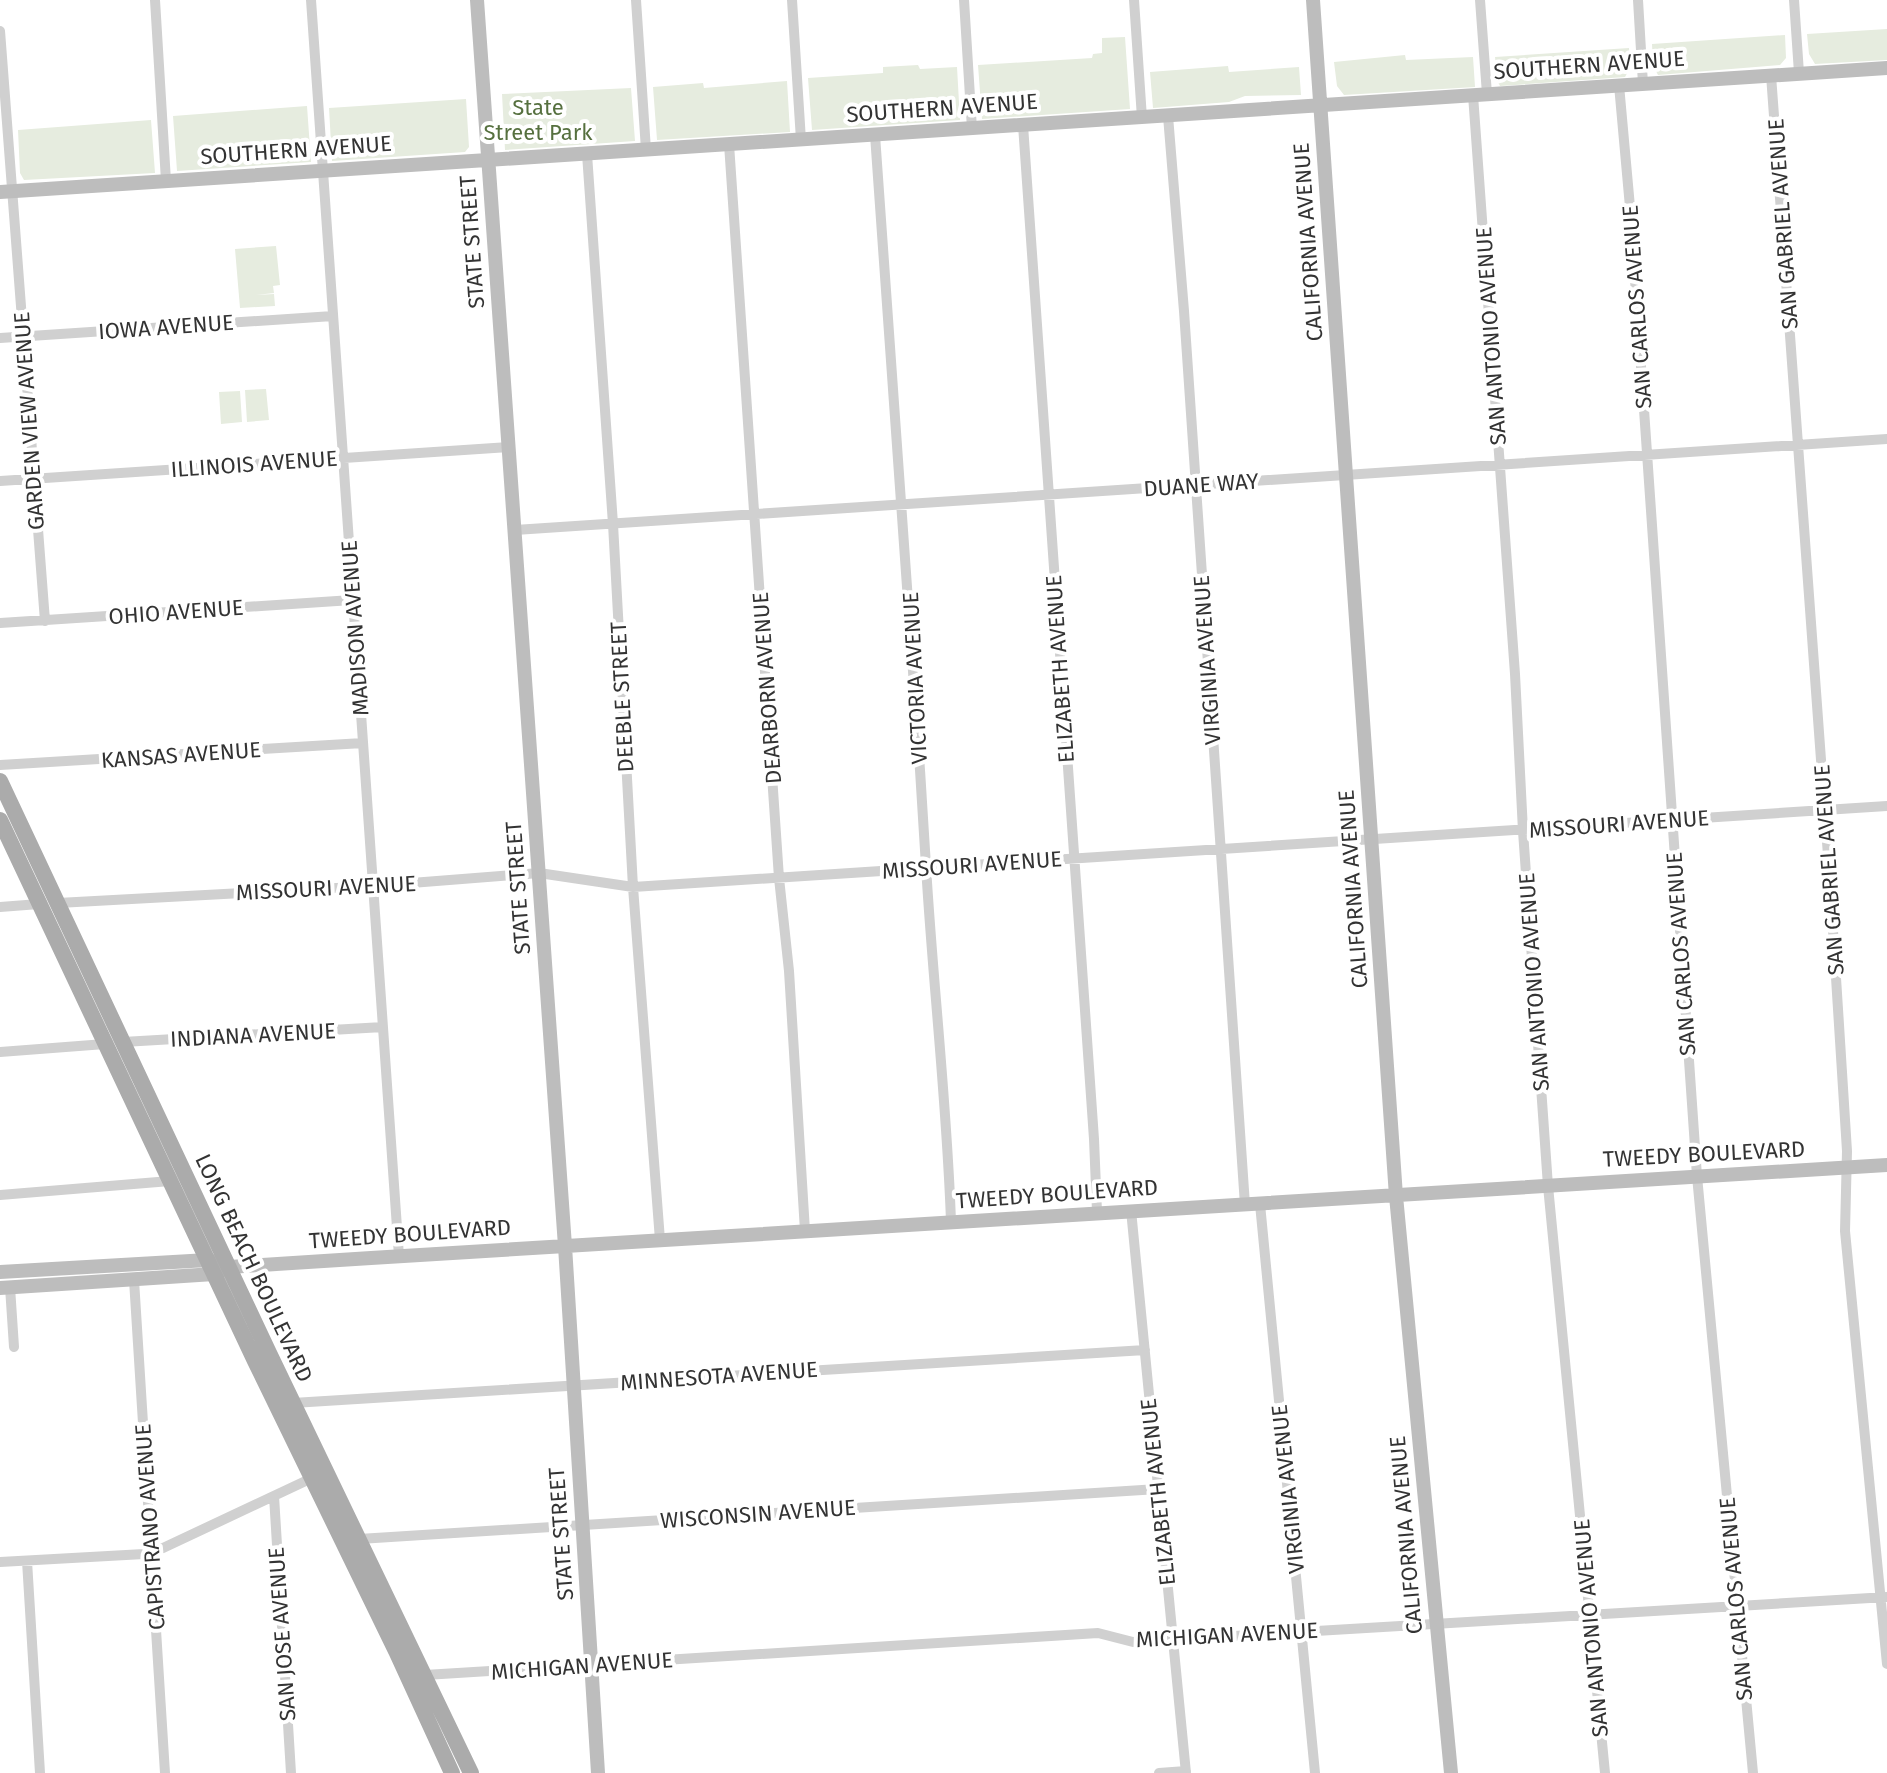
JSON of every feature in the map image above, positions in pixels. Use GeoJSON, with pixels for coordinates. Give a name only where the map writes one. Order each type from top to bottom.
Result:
{"type":"FeatureCollection","features":[{"type":"Feature","properties":{"kind":"main road","name":"STATE STREET"},"geometry":{"type":"LineString","coordinates":[[477,0],[565,1246],[598,1773]]}},
{"type":"Feature","properties":{"kind":"main road","name":"CALIFORNIA AVENUE"},"geometry":{"type":"LineString","coordinates":[[1313,0],[1396,1196],[1451,1773]]}},
{"type":"Feature","properties":{"kind":"main road","name":"SOUTHERN AVENUE"},"geometry":{"type":"LineString","coordinates":[[5,191],[1887,68]]}},
{"type":"Feature","properties":{"kind":"main road","name":"LONG BEACH BOULEVARD"},"geometry":{"type":"LineString","coordinates":[[0,781],[123,1042],[217,1267],[312,1478],[452,1773]]}},
{"type":"Feature","properties":{"kind":"main road","name":"LONG BEACH BOULEVARD"},"geometry":{"type":"LineString","coordinates":[[0,820],[170,1181],[293,1403],[471,1773]]}},
{"type":"Feature","properties":{"kind":"main road","name":"TWEEDY BOULEVARD"},"geometry":{"type":"LineString","coordinates":[[0,1272],[217,1267],[1887,1165]]}},
{"type":"Feature","properties":{"kind":"main road","name":"TWEEDY BOULEVARD"},"geometry":{"type":"LineString","coordinates":[[5,1288],[134,1280],[217,1267]]}},
{"type":"Feature","properties":{"kind":"main road"},"geometry":{"type":"LineString","coordinates":[[323,1499],[332,1503],[349,1536],[359,1539]]}},
{"type":"Feature","properties":{"kind":"street"},"geometry":{"type":"LineString","coordinates":[[155,0],[166,181]]}},
{"type":"Feature","properties":{"kind":"street","name":"MADISON AVENUE"},"geometry":{"type":"LineString","coordinates":[[311,0],[399,1256]]}},
{"type":"Feature","properties":{"kind":"street"},"geometry":{"type":"LineString","coordinates":[[636,0],[646,150]]}},
{"type":"Feature","properties":{"kind":"street"},"geometry":{"type":"LineString","coordinates":[[792,0],[801,140]]}},
{"type":"Feature","properties":{"kind":"street"},"geometry":{"type":"LineString","coordinates":[[964,0],[972,129]]}},
{"type":"Feature","properties":{"kind":"street"},"geometry":{"type":"LineString","coordinates":[[1134,0],[1142,118]]}},
{"type":"Feature","properties":{"kind":"street","name":"SAN ANTONIO AVENUE"},"geometry":{"type":"LineString","coordinates":[[1480,0],[1480,94],[1500,465],[1548,1186],[1605,1773]]}},
{"type":"Feature","properties":{"kind":"street"},"geometry":{"type":"LineString","coordinates":[[1638,0],[1643,84]]}},
{"type":"Feature","properties":{"kind":"street"},"geometry":{"type":"LineString","coordinates":[[1794,0],[1799,73]]}},
{"type":"Feature","properties":{"kind":"street","name":"GARDEN VIEW AVENUE"},"geometry":{"type":"LineString","coordinates":[[0,31],[5,191],[23,336],[45,621]]}},
{"type":"Feature","properties":{"kind":"street","name":"SAN GABRIEL AVENUE"},"geometry":{"type":"LineString","coordinates":[[1771,75],[1847,1151],[1844,1218],[1848,1276],[1884,1597],[1887,1664]]}},
{"type":"Feature","properties":{"kind":"street","name":"SAN CARLOS AVENUE"},"geometry":{"type":"LineString","coordinates":[[1619,85],[1697,1176],[1753,1773]]}},
{"type":"Feature","properties":{"kind":"street","name":"VIRGINIA AVENUE"},"geometry":{"type":"LineString","coordinates":[[1168,116],[1245,1205]]}},
{"type":"Feature","properties":{"kind":"street","name":"ELIZABETH AVENUE"},"geometry":{"type":"LineString","coordinates":[[1023,125],[1097,1212]]}},
{"type":"Feature","properties":{"kind":"street","name":"VICTORIA AVENUE"},"geometry":{"type":"LineString","coordinates":[[875,135],[904,504],[951,1222]]}},
{"type":"Feature","properties":{"kind":"street","name":"DEARBORN AVENUE"},"geometry":{"type":"LineString","coordinates":[[729,144],[805,1231]]}},
{"type":"Feature","properties":{"kind":"street","name":"DEEBLE STREET"},"geometry":{"type":"LineString","coordinates":[[587,154],[613,524],[633,887],[660,1240]]}},
{"type":"Feature","properties":{"kind":"street","name":"IOWA AVENUE"},"geometry":{"type":"LineString","coordinates":[[0,338],[333,316]]}},
{"type":"Feature","properties":{"kind":"street","name":"DUANE WAY"},"geometry":{"type":"LineString","coordinates":[[515,530],[1887,439]]}},
{"type":"Feature","properties":{"kind":"street","name":"ILLINOIS AVENUE"},"geometry":{"type":"LineString","coordinates":[[0,481],[509,447]]}},
{"type":"Feature","properties":{"kind":"street","name":"OHIO AVENUE"},"geometry":{"type":"LineString","coordinates":[[0,623],[352,600]]}},
{"type":"Feature","properties":{"kind":"street","name":"KANSAS AVENUE"},"geometry":{"type":"LineString","coordinates":[[0,765],[363,743]]}},
{"type":"Feature","properties":{"kind":"street","name":"MISSOURI AVENUE"},"geometry":{"type":"LineString","coordinates":[[58,903],[373,886],[539,873],[633,887],[1887,806]]}},
{"type":"Feature","properties":{"kind":"street"},"geometry":{"type":"LineString","coordinates":[[0,907],[39,904]]}},
{"type":"Feature","properties":{"kind":"street","name":"INDIANA AVENUE"},"geometry":{"type":"LineString","coordinates":[[123,1042],[383,1027]]}},
{"type":"Feature","properties":{"kind":"street"},"geometry":{"type":"LineString","coordinates":[[0,1052],[105,1044]]}},
{"type":"Feature","properties":{"kind":"street"},"geometry":{"type":"LineString","coordinates":[[0,1195],[170,1181]]}},
{"type":"Feature","properties":{"kind":"street","name":"VIRGINIA AVENUE"},"geometry":{"type":"LineString","coordinates":[[1260,1204],[1315,1773]]}},
{"type":"Feature","properties":{"kind":"street","name":"ELIZABETH AVENUE"},"geometry":{"type":"LineString","coordinates":[[1131,1210],[1186,1772]]}},
{"type":"Feature","properties":{"kind":"street","name":"CAPISTRANO AVENUE"},"geometry":{"type":"LineString","coordinates":[[134,1280],[165,1773]]}},
{"type":"Feature","properties":{"kind":"street"},"geometry":{"type":"LineString","coordinates":[[5,1288],[14,1347]]}},
{"type":"Feature","properties":{"kind":"street","name":"MINNESOTA AVENUE"},"geometry":{"type":"LineString","coordinates":[[293,1403],[1145,1350]]}},
{"type":"Feature","properties":{"kind":"street"},"geometry":{"type":"LineString","coordinates":[[0,1562],[151,1551],[312,1478]]}},
{"type":"Feature","properties":{"kind":"street","name":"WISCONSIN AVENUE"},"geometry":{"type":"LineString","coordinates":[[359,1539],[1158,1489]]}},
{"type":"Feature","properties":{"kind":"street","name":"SAN JOSE AVENUE"},"geometry":{"type":"LineString","coordinates":[[274,1496],[291,1773]]}},
{"type":"Feature","properties":{"kind":"street"},"geometry":{"type":"LineString","coordinates":[[27,1561],[40,1773]]}},
{"type":"Feature","properties":{"kind":"street","name":"MICHIGAN AVENUE"},"geometry":{"type":"LineString","coordinates":[[425,1675],[1098,1633],[1133,1642],[1884,1597]]}},
{"type":"Feature","properties":{"kind":"street"},"geometry":{"type":"LineString","coordinates":[[1159,1773],[1186,1772]]}},
{"type":"Feature","properties":{"kind":"green space"},"geometry":{"type":"Polygon","coordinates":[[[1887,29],[1887,60],[1815,64],[1809,54],[1807,34],[1887,29]]]}},
{"type":"Feature","properties":{"kind":"green space"},"geometry":{"type":"Polygon","coordinates":[[[1785,35],[1786,58],[1780,65],[1658,75],[1653,65],[1652,44],[1785,35]]]}},
{"type":"Feature","properties":{"kind":"green space"},"geometry":{"type":"Polygon","coordinates":[[[1125,37],[1130,109],[982,119],[978,65],[1092,58],[1093,54],[1102,53],[1102,38],[1125,37]]]}},
{"type":"Feature","properties":{"kind":"green space"},"geometry":{"type":"Polygon","coordinates":[[[1629,48],[1630,68],[1625,77],[1500,86],[1498,82],[1495,57],[1629,48]]]}},
{"type":"Feature","properties":{"kind":"green space"},"geometry":{"type":"Polygon","coordinates":[[[1405,55],[1406,60],[1473,57],[1475,87],[1344,95],[1337,86],[1334,62],[1405,55]]]}},
{"type":"Feature","properties":{"kind":"green space"},"geometry":{"type":"Polygon","coordinates":[[[918,65],[920,69],[957,67],[960,120],[812,130],[808,78],[883,73],[883,67],[918,65]]]}},
{"type":"Feature","properties":{"kind":"green space"},"geometry":{"type":"Polygon","coordinates":[[[1228,66],[1229,72],[1299,67],[1301,95],[1245,96],[1229,102],[1153,108],[1150,72],[1228,66]]]}},
{"type":"Feature","properties":{"kind":"green space"},"geometry":{"type":"Polygon","coordinates":[[[787,81],[790,132],[657,140],[653,87],[703,83],[704,88],[787,81]]]}},
{"type":"Feature","properties":{"kind":"green space","name":"State Street Park"},"geometry":{"type":"Polygon","coordinates":[[[631,88],[635,141],[505,150],[502,94],[631,88]]]}},
{"type":"Feature","properties":{"kind":"green space"},"geometry":{"type":"Polygon","coordinates":[[[466,99],[469,147],[465,152],[332,161],[329,108],[466,99]]]}},
{"type":"Feature","properties":{"kind":"green space"},"geometry":{"type":"Polygon","coordinates":[[[307,106],[311,162],[177,171],[173,116],[307,106]]]}},
{"type":"Feature","properties":{"kind":"green space"},"geometry":{"type":"Polygon","coordinates":[[[151,120],[155,173],[24,180],[20,173],[18,130],[151,120]]]}},
{"type":"Feature","properties":{"kind":"green space"},"geometry":{"type":"Polygon","coordinates":[[[276,246],[280,285],[273,286],[274,293],[256,295],[274,294],[275,306],[240,308],[235,249],[276,246]]]}},
{"type":"Feature","properties":{"kind":"green space"},"geometry":{"type":"Polygon","coordinates":[[[266,389],[269,420],[247,422],[245,390],[266,389]]]}},
{"type":"Feature","properties":{"kind":"green space"},"geometry":{"type":"Polygon","coordinates":[[[240,391],[242,422],[221,424],[219,392],[240,391]]]}}]}
